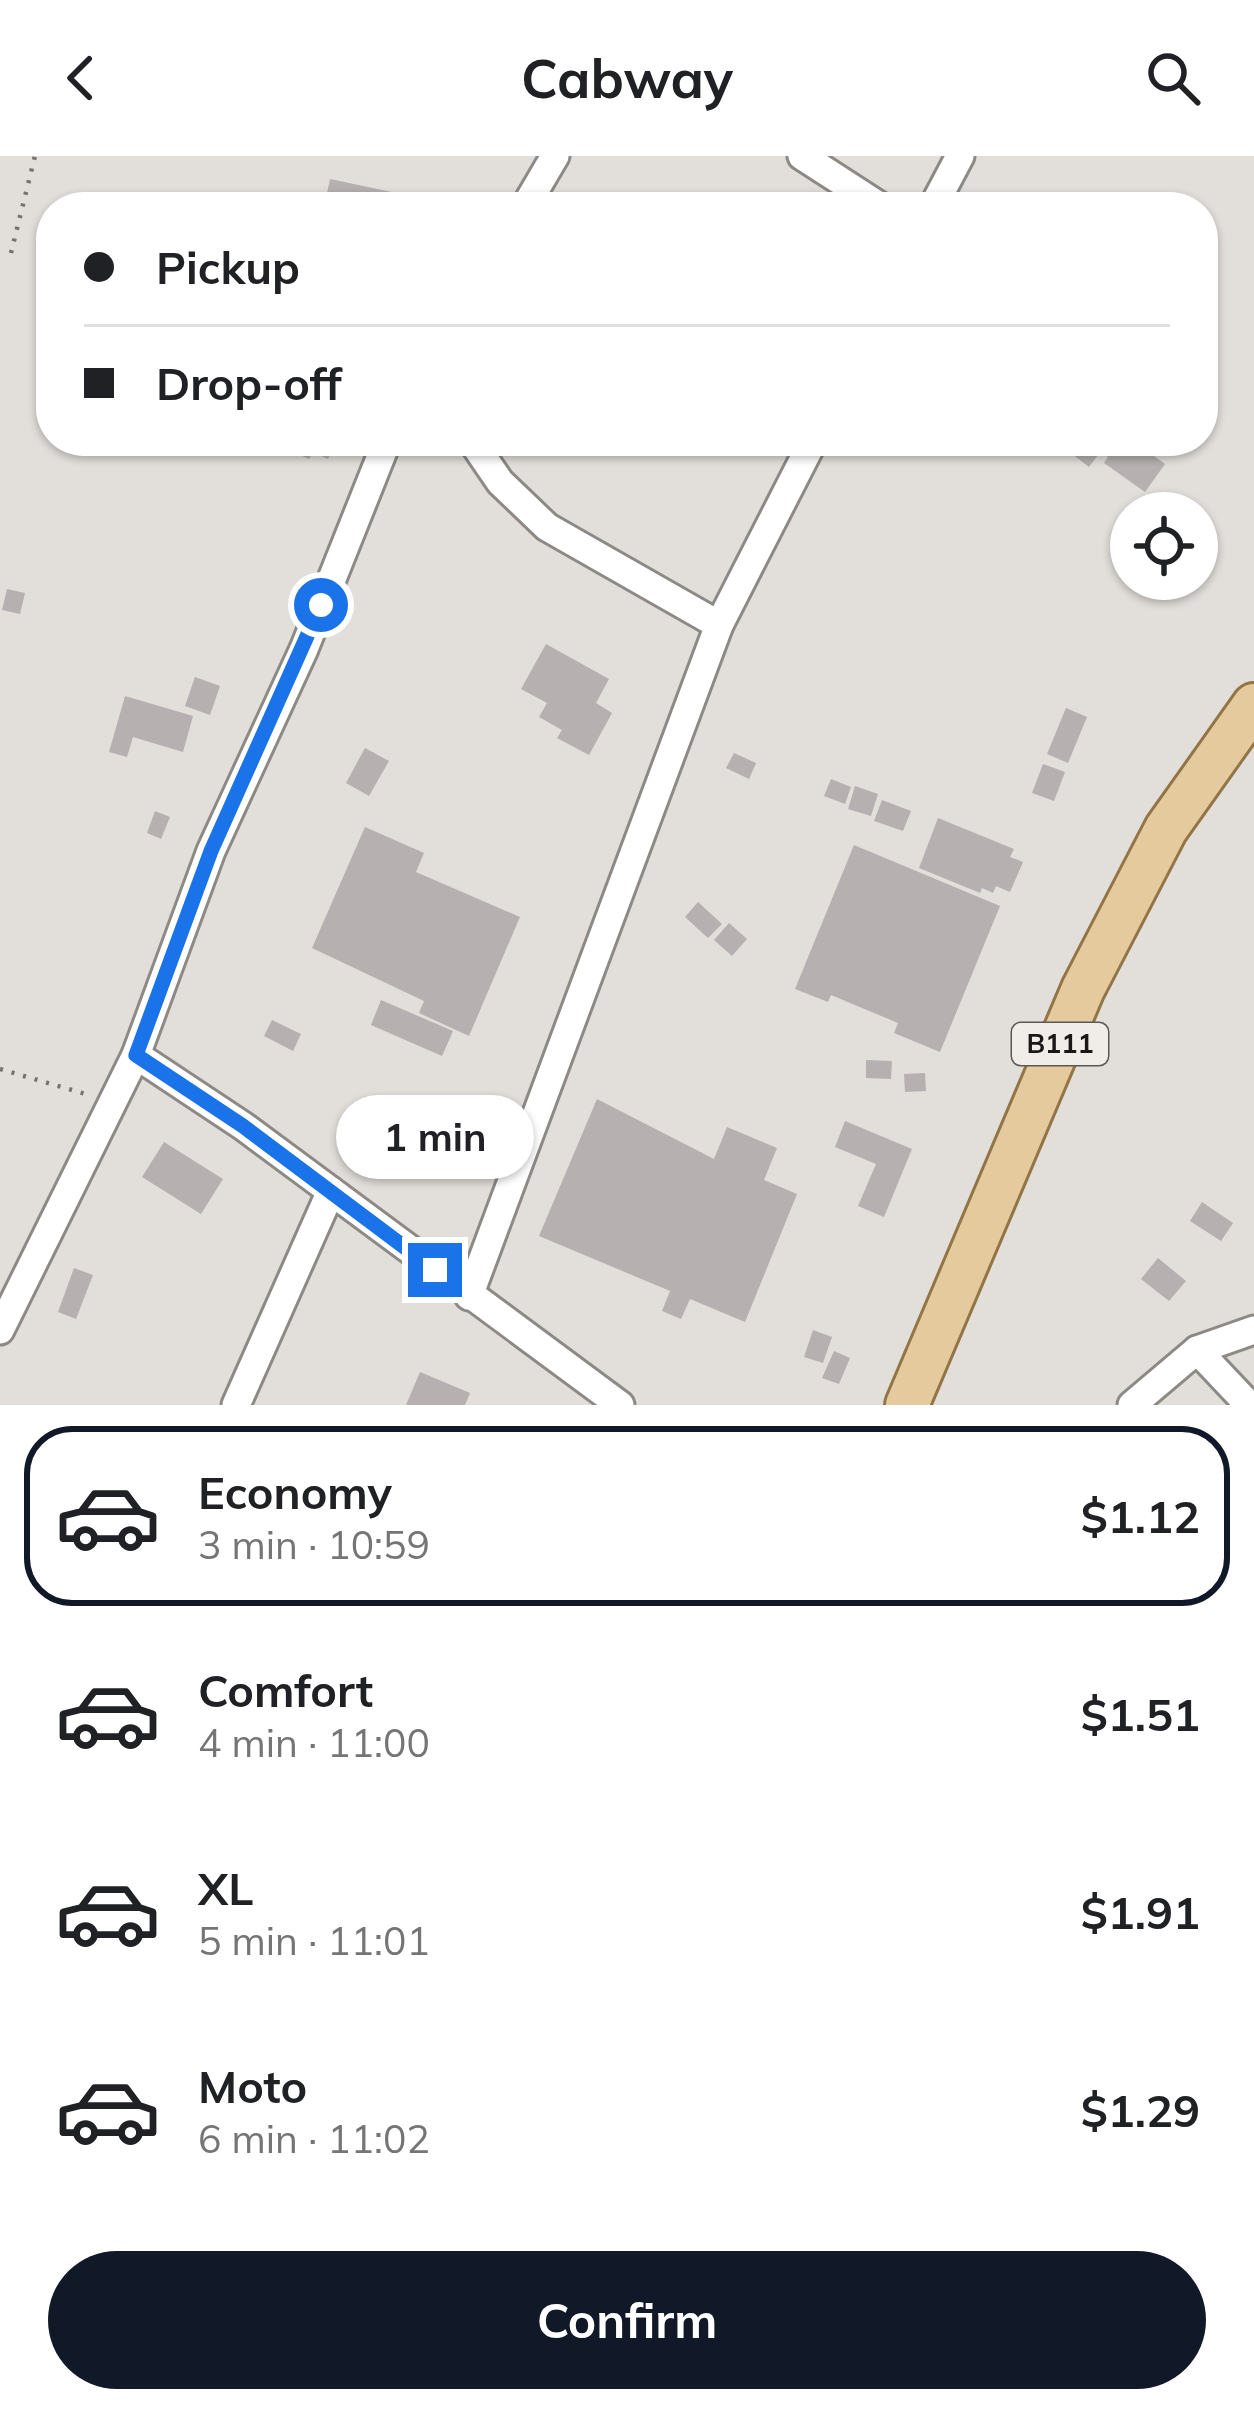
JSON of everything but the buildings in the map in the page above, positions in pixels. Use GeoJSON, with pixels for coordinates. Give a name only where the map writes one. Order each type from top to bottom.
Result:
{"type":"FeatureCollection","features":[{"type":"Feature","properties":{"kind":"main road","name":"B111"},"geometry":{"type":"LineString","coordinates":[[907,1405],[1083,989],[1166,829],[1254,705]]}},
{"type":"Feature","properties":{"kind":"street"},"geometry":{"type":"LineString","coordinates":[[535,192],[556,156]]}},
{"type":"Feature","properties":{"kind":"street"},"geometry":{"type":"LineString","coordinates":[[802,156],[858,192]]}},
{"type":"Feature","properties":{"kind":"street"},"geometry":{"type":"LineString","coordinates":[[941,192],[960,156]]}},
{"type":"Feature","properties":{"kind":"street"},"geometry":{"type":"LineString","coordinates":[[0,1330],[136,1055],[211,851],[304,649],[381,456]]}},
{"type":"Feature","properties":{"kind":"street"},"geometry":{"type":"LineString","coordinates":[[482,456],[500,482],[547,527],[719,625]]}},
{"type":"Feature","properties":{"kind":"street"},"geometry":{"type":"LineString","coordinates":[[470,1296],[719,625],[805,456]]}},
{"type":"Feature","properties":{"kind":"street"},"geometry":{"type":"LineString","coordinates":[[136,1055],[243,1126],[620,1405]]}},
{"type":"Feature","properties":{"kind":"street"},"geometry":{"type":"LineString","coordinates":[[236,1405],[331,1191]]}},
{"type":"Feature","properties":{"kind":"street"},"geometry":{"type":"LineString","coordinates":[[1132,1405],[1197,1350],[1254,1330]]}},
{"type":"Feature","properties":{"kind":"street"},"geometry":{"type":"LineString","coordinates":[[1197,1350],[1249,1405]]}},
{"type":"Feature","properties":{"kind":"path"},"geometry":{"type":"LineString","coordinates":[[11,253],[34,156]]}},
{"type":"Feature","properties":{"kind":"path"},"geometry":{"type":"LineString","coordinates":[[0,1069],[112,1101]]}},
{"type":"Feature","properties":{"kind":"route"},"geometry":{"type":"LineString","coordinates":[[321,605],[211,851],[136,1055],[243,1126],[435,1270]]}}]}
